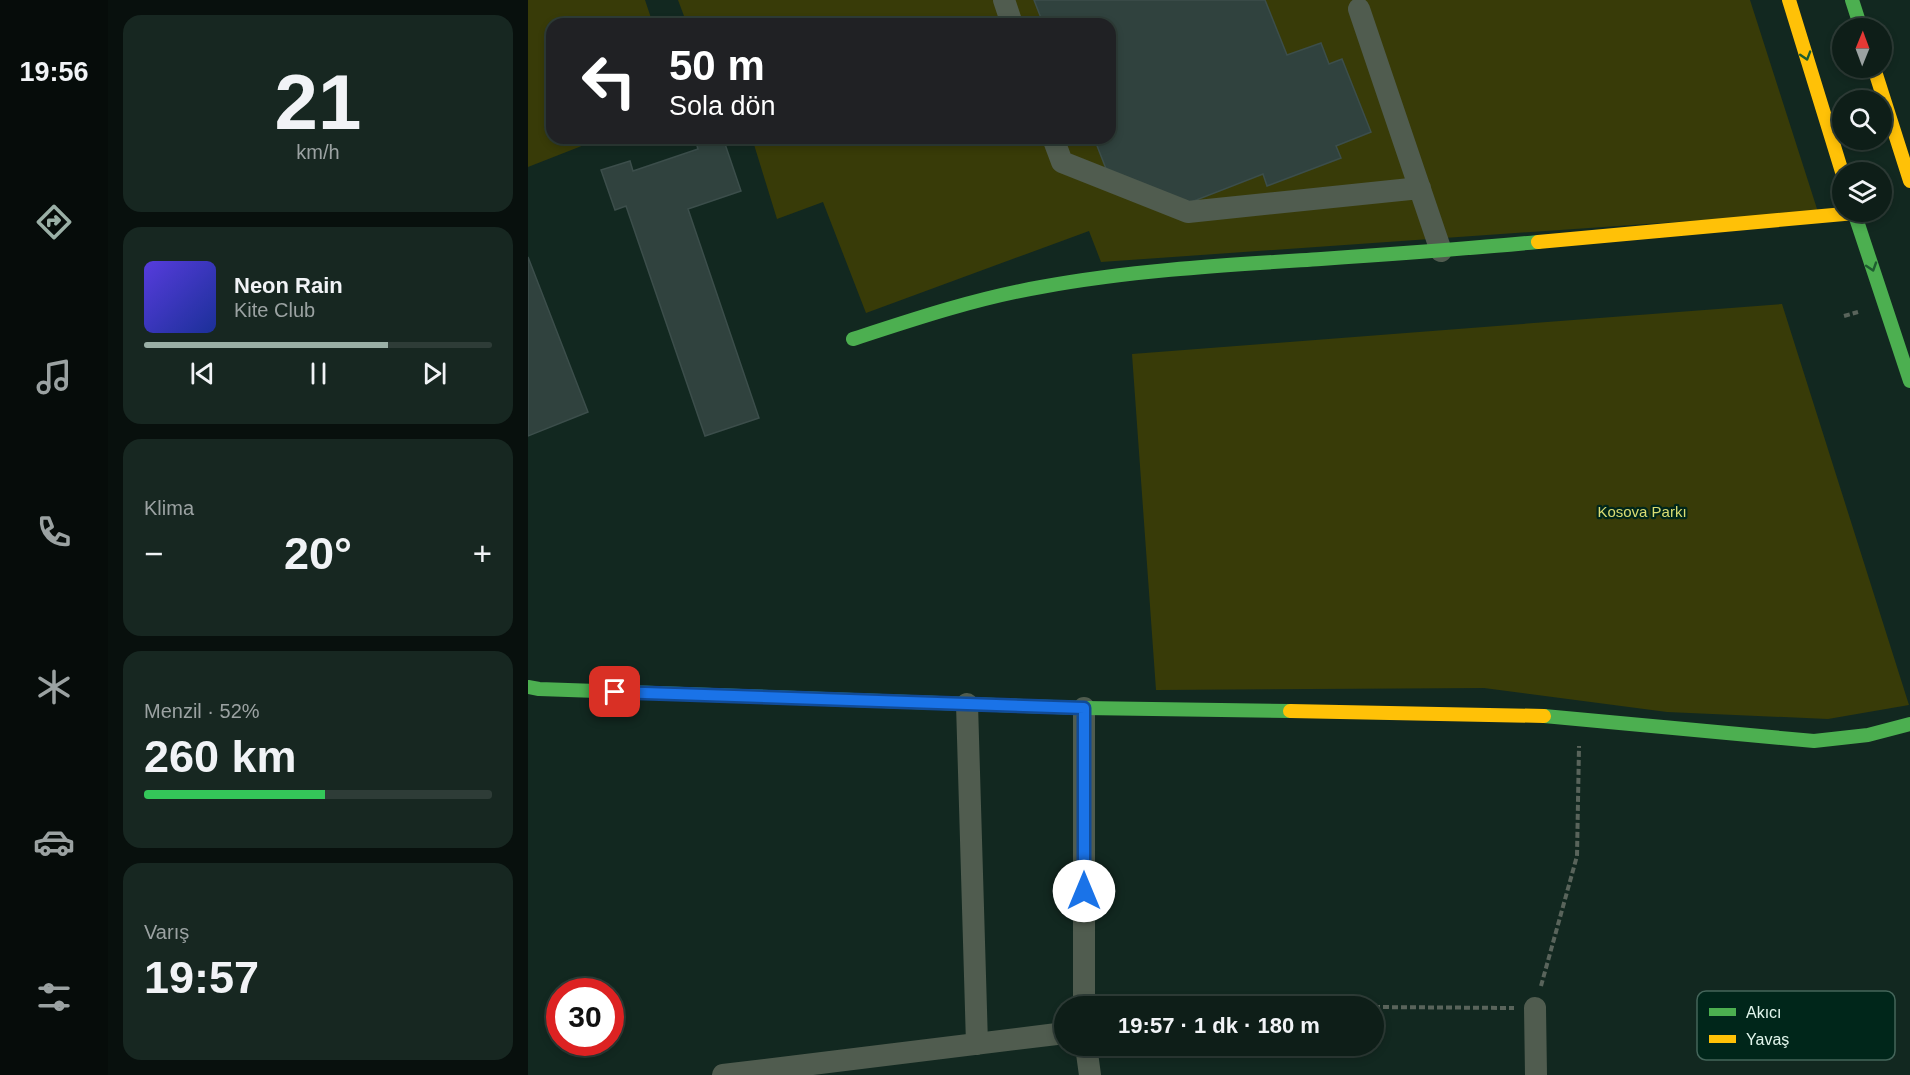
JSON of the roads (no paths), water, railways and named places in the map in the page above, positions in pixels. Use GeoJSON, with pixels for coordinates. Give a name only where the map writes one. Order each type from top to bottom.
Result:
{"type":"FeatureCollection","features":[{"type":"Feature","properties":{"kind":"street"},"geometry":{"type":"LineString","coordinates":[[1004,0],[1010,18]]}},
{"type":"Feature","properties":{"kind":"street"},"geometry":{"type":"LineString","coordinates":[[1789,0],[1839,162]]}},
{"type":"Feature","properties":{"kind":"street"},"geometry":{"type":"LineString","coordinates":[[1852,0],[1858,18]]}},
{"type":"Feature","properties":{"kind":"street"},"geometry":{"type":"LineString","coordinates":[[1359,9],[1441,250]]}},
{"type":"Feature","properties":{"kind":"street"},"geometry":{"type":"LineString","coordinates":[[1877,78],[1910,181]]}},
{"type":"Feature","properties":{"kind":"street"},"geometry":{"type":"LineString","coordinates":[[1055,144],[1062,162],[1188,212],[1420,188]]}},
{"type":"Feature","properties":{"kind":"street"},"geometry":{"type":"LineString","coordinates":[[853,339],[975,302],[1038,287],[1105,276],[1173,268],[1441,250],[1832,214]]}},
{"type":"Feature","properties":{"kind":"street"},"geometry":{"type":"LineString","coordinates":[[1857,222],[1910,381]]}},
{"type":"Feature","properties":{"kind":"street"},"geometry":{"type":"LineString","coordinates":[[528,687],[1084,708],[1537,715],[1814,741],[1868,735],[1910,724]]}},
{"type":"Feature","properties":{"kind":"street"},"geometry":{"type":"LineString","coordinates":[[967,704],[977,1044]]}},
{"type":"Feature","properties":{"kind":"street"},"geometry":{"type":"LineString","coordinates":[[1084,708],[1084,996]]}},
{"type":"Feature","properties":{"kind":"street"},"geometry":{"type":"LineString","coordinates":[[1534,1008],[1536,1075]]}},
{"type":"Feature","properties":{"kind":"street"},"geometry":{"type":"LineString","coordinates":[[723,1075],[1054,1034]]}},
{"type":"Feature","properties":{"kind":"street"},"geometry":{"type":"LineString","coordinates":[[1087,1056],[1090,1075]]}},
{"type":"Feature","properties":{"kind":"park label","name":"Kosova Parkı"},"geometry":{"type":"Point","coordinates":[1642,511]}}]}
